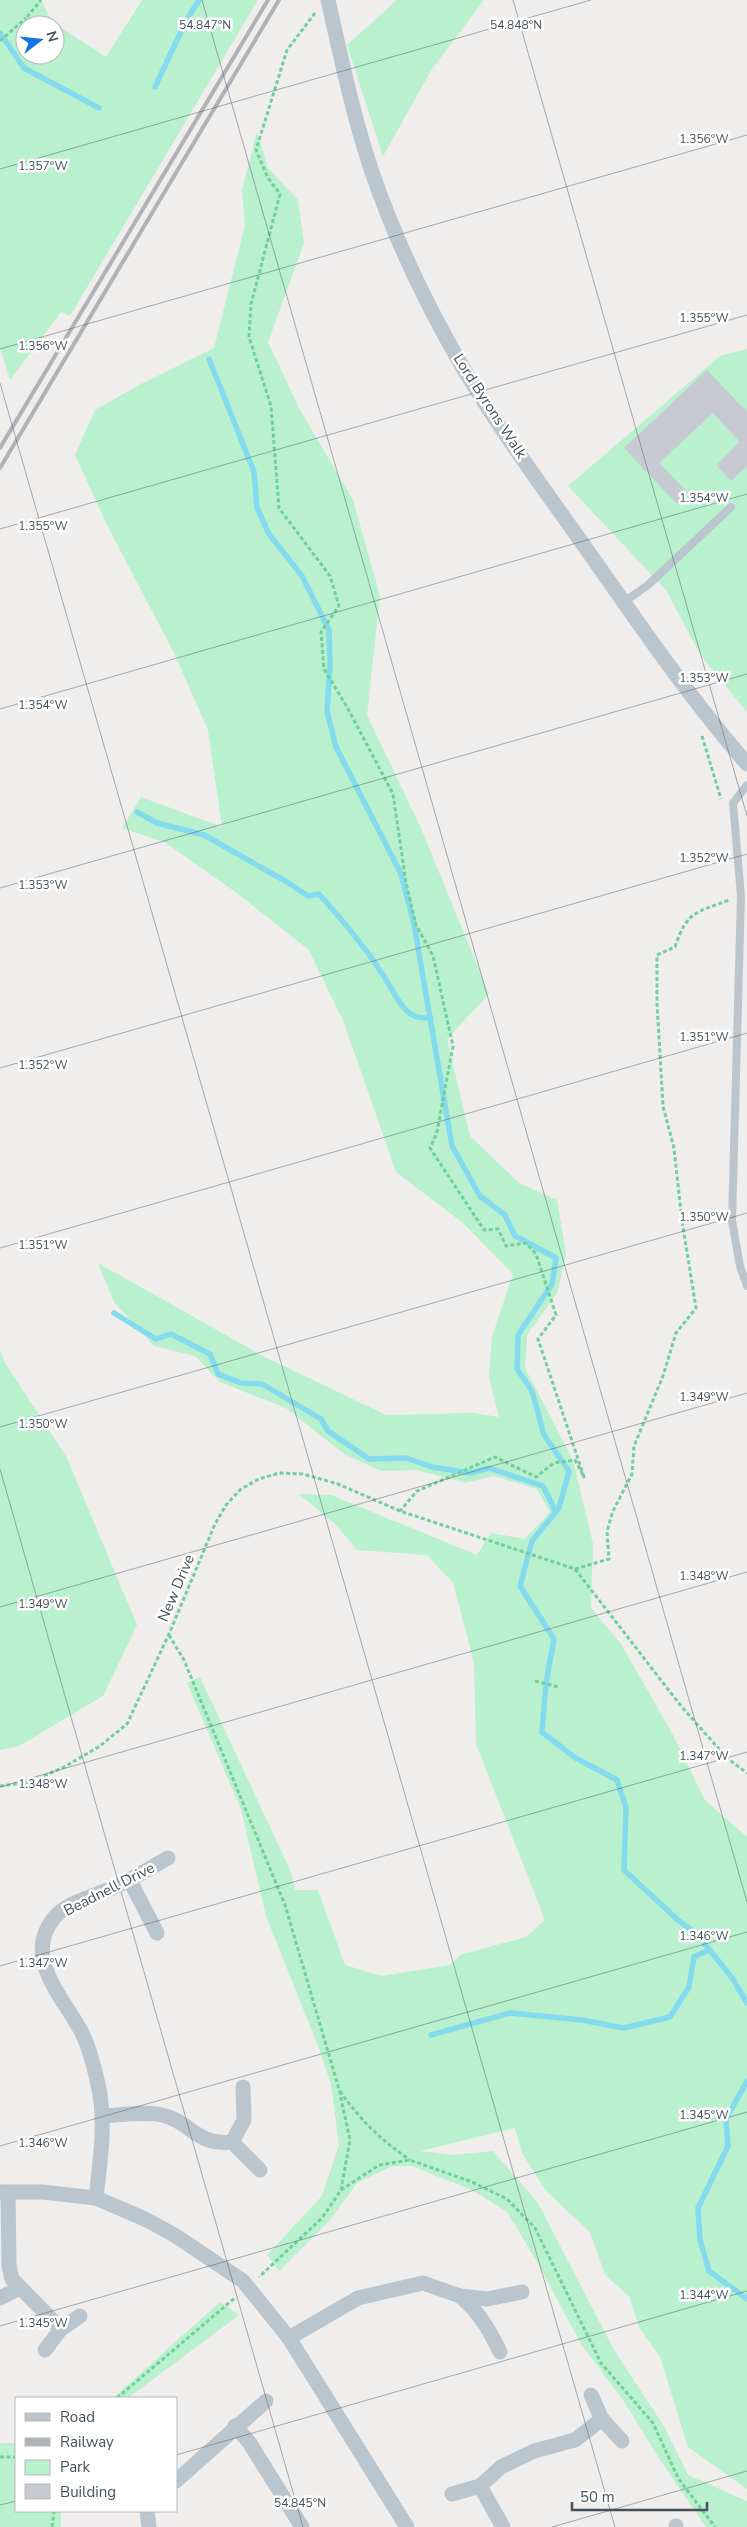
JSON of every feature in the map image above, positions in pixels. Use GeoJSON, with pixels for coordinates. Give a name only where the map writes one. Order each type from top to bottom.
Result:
{"type":"FeatureCollection","features":[{"type":"Feature","properties":{"kind":"street","name":"Lord Byrons Walk"},"geometry":{"type":"LineString","coordinates":[[324,4],[372,172],[425,296],[464,368],[512,443],[624,602],[707,718],[747,764]]}},
{"type":"Feature","properties":{"kind":"street","name":"Beadnell Drive"},"geometry":{"type":"LineString","coordinates":[[96,2198],[103,2116],[98,2087],[84,2038],[48,1977],[42,1949],[46,1931],[70,1905],[129,1879],[168,1858]]}},
{"type":"Feature","properties":{"kind":"street"},"geometry":{"type":"LineString","coordinates":[[129,1879],[157,1933]]}},
{"type":"Feature","properties":{"kind":"street"},"geometry":{"type":"LineString","coordinates":[[232,2142],[244,2120],[243,2086]]}},
{"type":"Feature","properties":{"kind":"street"},"geometry":{"type":"LineString","coordinates":[[103,2116],[161,2115],[208,2140],[220,2143],[232,2142],[260,2170]]}},
{"type":"Feature","properties":{"kind":"street"},"geometry":{"type":"LineString","coordinates":[[62,2329],[12,2279],[9,2266],[4,2192],[42,2192],[96,2198],[147,2220],[176,2236],[242,2281],[289,2338],[400,2525]]}},
{"type":"Feature","properties":{"kind":"street"},"geometry":{"type":"LineString","coordinates":[[289,2338],[358,2298],[424,2283],[460,2296],[487,2300],[522,2292]]}},
{"type":"Feature","properties":{"kind":"street"},"geometry":{"type":"LineString","coordinates":[[0,2298],[19,2288]]}},
{"type":"Feature","properties":{"kind":"street"},"geometry":{"type":"LineString","coordinates":[[460,2296],[474,2308],[488,2326],[500,2352]]}},
{"type":"Feature","properties":{"kind":"street"},"geometry":{"type":"LineString","coordinates":[[45,2350],[62,2329],[80,2316]]}},
{"type":"Feature","properties":{"kind":"street"},"geometry":{"type":"LineString","coordinates":[[591,2395],[602,2419],[622,2441]]}},
{"type":"Feature","properties":{"kind":"street"},"geometry":{"type":"LineString","coordinates":[[178,2479],[235,2426],[266,2401]]}},
{"type":"Feature","properties":{"kind":"street"},"geometry":{"type":"LineString","coordinates":[[452,2494],[480,2486],[501,2467],[534,2451],[575,2440],[602,2419]]}},
{"type":"Feature","properties":{"kind":"street"},"geometry":{"type":"LineString","coordinates":[[235,2426],[249,2442],[302,2527]]}},
{"type":"Feature","properties":{"kind":"street"},"geometry":{"type":"LineString","coordinates":[[480,2486],[503,2527]]}},
{"type":"Feature","properties":{"kind":"street"},"geometry":{"type":"LineString","coordinates":[[147,2512],[149,2527]]}},
{"type":"Feature","properties":{"kind":"lane"},"geometry":{"type":"LineString","coordinates":[[624,602],[648,585],[730,507]]}},
{"type":"Feature","properties":{"kind":"lane"},"geometry":{"type":"LineString","coordinates":[[747,785],[733,803],[741,896],[732,1221],[740,1266],[747,1286]]}},
{"type":"Feature","properties":{"kind":"path"},"geometry":{"type":"LineString","coordinates":[[0,41],[26,18],[40,0]]}},
{"type":"Feature","properties":{"kind":"path"},"geometry":{"type":"LineString","coordinates":[[324,4],[287,50],[256,150],[268,178],[280,194],[250,304],[249,337],[271,406],[279,508],[330,576],[339,606],[321,632],[324,669],[347,707],[393,794],[416,925],[433,956],[453,1046],[437,1132],[430,1148],[484,1230],[498,1228],[506,1246],[526,1243],[536,1254],[556,1315],[538,1339],[584,1477],[575,1460],[554,1463],[536,1478],[495,1458],[417,1491],[400,1511]]}},
{"type":"Feature","properties":{"kind":"path"},"geometry":{"type":"LineString","coordinates":[[707,718],[701,734],[719,788],[723,808]]}},
{"type":"Feature","properties":{"kind":"path"},"geometry":{"type":"LineString","coordinates":[[732,899],[691,915],[682,926],[675,947],[657,956],[657,1003],[663,1106],[674,1148],[682,1221],[696,1308],[676,1332],[662,1376],[634,1446],[632,1474],[613,1511],[607,1531],[609,1558],[575,1569],[681,1706],[727,1758],[747,1773]]}},
{"type":"Feature","properties":{"kind":"path","name":"New Drive"},"geometry":{"type":"LineString","coordinates":[[0,1786],[31,1782],[66,1766],[100,1746],[127,1724],[169,1634],[215,1524],[226,1505],[236,1494],[259,1479],[279,1472],[303,1474],[338,1484],[400,1511],[575,1569]]}},
{"type":"Feature","properties":{"kind":"path"},"geometry":{"type":"LineString","coordinates":[[169,1634],[184,1660],[285,1905],[339,2089],[350,2140],[341,2190]]}},
{"type":"Feature","properties":{"kind":"path"},"geometry":{"type":"LineString","coordinates":[[535,1681],[558,1687]]}},
{"type":"Feature","properties":{"kind":"path"},"geometry":{"type":"LineString","coordinates":[[339,2089],[356,2115],[379,2138],[410,2160],[472,2182],[507,2199],[536,2228],[601,2362],[652,2423],[678,2478],[715,2527]]}},
{"type":"Feature","properties":{"kind":"path"},"geometry":{"type":"LineString","coordinates":[[261,2276],[322,2218],[341,2190],[379,2165],[410,2160]]}},
{"type":"Feature","properties":{"kind":"path"},"geometry":{"type":"LineString","coordinates":[[118,2397],[232,2301]]}},
{"type":"Feature","properties":{"kind":"path"},"geometry":{"type":"LineString","coordinates":[[0,2458],[15,2457]]}},
{"type":"Feature","properties":{"kind":"path"},"geometry":{"type":"LineString","coordinates":[[52,2527],[54,2512]]}},
{"type":"Feature","properties":{"kind":"green space"},"geometry":{"type":"Polygon","coordinates":[[[0,0],[41,0],[48,15],[15,15],[15,65],[65,65],[65,30],[106,57],[142,0],[258,0],[70,316],[61,312],[10,380],[0,348],[0,0]]]}},
{"type":"Feature","properties":{"kind":"green space"},"geometry":{"type":"Polygon","coordinates":[[[397,0],[484,0],[432,69],[383,156],[347,45],[397,0]]]}},
{"type":"Feature","properties":{"kind":"green space"},"geometry":{"type":"Polygon","coordinates":[[[257,132],[268,168],[298,200],[304,243],[268,342],[300,410],[353,500],[380,596],[367,715],[420,826],[489,994],[447,1039],[470,1136],[519,1183],[557,1200],[566,1254],[557,1293],[527,1335],[525,1368],[573,1460],[593,1544],[591,1608],[621,1644],[672,1733],[705,1800],[747,1837],[747,2489],[688,2447],[660,2357],[639,2327],[629,2296],[605,2275],[590,2232],[546,2191],[522,2153],[515,2128],[420,2151],[453,2155],[493,2151],[538,2203],[614,2350],[662,2423],[688,2475],[747,2501],[747,2527],[706,2527],[659,2458],[623,2400],[581,2344],[536,2260],[507,2212],[474,2191],[412,2166],[392,2166],[357,2183],[330,2220],[279,2271],[267,2255],[322,2196],[339,2145],[331,2084],[318,2046],[266,1916],[241,1809],[187,1683],[200,1677],[291,1872],[295,1890],[318,1890],[345,1965],[382,1976],[450,1965],[460,1955],[526,1937],[545,1920],[476,1744],[474,1662],[453,1583],[427,1555],[357,1550],[337,1526],[299,1494],[331,1495],[477,1555],[491,1533],[525,1539],[550,1512],[537,1489],[494,1476],[465,1483],[417,1470],[381,1471],[344,1454],[286,1408],[220,1382],[195,1356],[154,1346],[114,1302],[98,1263],[263,1356],[386,1415],[474,1413],[499,1417],[489,1377],[492,1337],[513,1274],[463,1223],[396,1172],[344,1023],[309,950],[234,891],[166,843],[122,828],[141,797],[222,827],[208,730],[174,653],[108,527],[75,455],[95,410],[141,384],[214,348],[245,225],[242,190],[257,132]]]}},
{"type":"Feature","properties":{"kind":"green space"},"geometry":{"type":"Polygon","coordinates":[[[747,349],[747,712],[701,656],[666,590],[568,486],[720,356],[747,349]]]}},
{"type":"Feature","properties":{"kind":"green space"},"geometry":{"type":"Polygon","coordinates":[[[0,1350],[5,1363],[66,1456],[137,1625],[103,1696],[19,1746],[0,1750],[0,1350]]]}},
{"type":"Feature","properties":{"kind":"green space"},"geometry":{"type":"Polygon","coordinates":[[[220,2302],[239,2315],[129,2397],[114,2397],[220,2302]]]}},
{"type":"Feature","properties":{"kind":"green space"},"geometry":{"type":"Polygon","coordinates":[[[0,2443],[15,2443],[15,2512],[61,2512],[61,2527],[0,2527],[0,2443]]]}},
{"type":"Feature","properties":{"kind":"building"},"geometry":{"type":"Polygon","coordinates":[[[707,370],[747,412],[747,466],[731,481],[716,465],[740,442],[713,413],[659,463],[688,493],[677,504],[624,448],[707,370]]]}},
{"type":"Feature","properties":{"kind":"waterway"},"geometry":{"type":"LineString","coordinates":[[155,87],[186,21],[199,0]]}},
{"type":"Feature","properties":{"kind":"waterway"},"geometry":{"type":"LineString","coordinates":[[0,33],[24,68],[99,108]]}},
{"type":"Feature","properties":{"kind":"waterway"},"geometry":{"type":"LineString","coordinates":[[209,359],[254,472],[257,508],[269,534],[302,576],[329,630],[330,665],[327,711],[336,747],[401,874],[414,924],[452,1146],[480,1196],[505,1215],[515,1236],[556,1258],[552,1284],[518,1335],[517,1369],[532,1391],[544,1435],[569,1471],[559,1508],[532,1541],[520,1586],[554,1639],[546,1683],[542,1732],[574,1757],[617,1780],[626,1807],[624,1870],[679,1921],[696,1933],[733,1979],[747,2003]]}},
{"type":"Feature","properties":{"kind":"waterway"},"geometry":{"type":"LineString","coordinates":[[137,812],[157,823],[204,835],[308,896],[319,894],[367,952],[404,1009],[414,1016],[431,1018]]}},
{"type":"Feature","properties":{"kind":"waterway"},"geometry":{"type":"LineString","coordinates":[[114,1313],[156,1339],[171,1334],[210,1354],[218,1374],[241,1383],[262,1384],[321,1419],[328,1431],[369,1459],[406,1458],[432,1467],[470,1473],[489,1468],[543,1486],[556,1512]]}},
{"type":"Feature","properties":{"kind":"waterway"},"geometry":{"type":"LineString","coordinates":[[431,2035],[510,2013],[582,2020],[624,2028],[670,2017],[689,1987],[694,1957],[709,1950]]}},
{"type":"Feature","properties":{"kind":"waterway"},"geometry":{"type":"LineString","coordinates":[[747,2081],[726,2119],[728,2146],[698,2208],[700,2240],[709,2271],[747,2299]]}},
{"type":"Feature","properties":{"kind":"railway"},"geometry":{"type":"LineString","coordinates":[[0,448],[268,0]]}},
{"type":"Feature","properties":{"kind":"railway"},"geometry":{"type":"LineString","coordinates":[[0,468],[279,0]]}}]}
